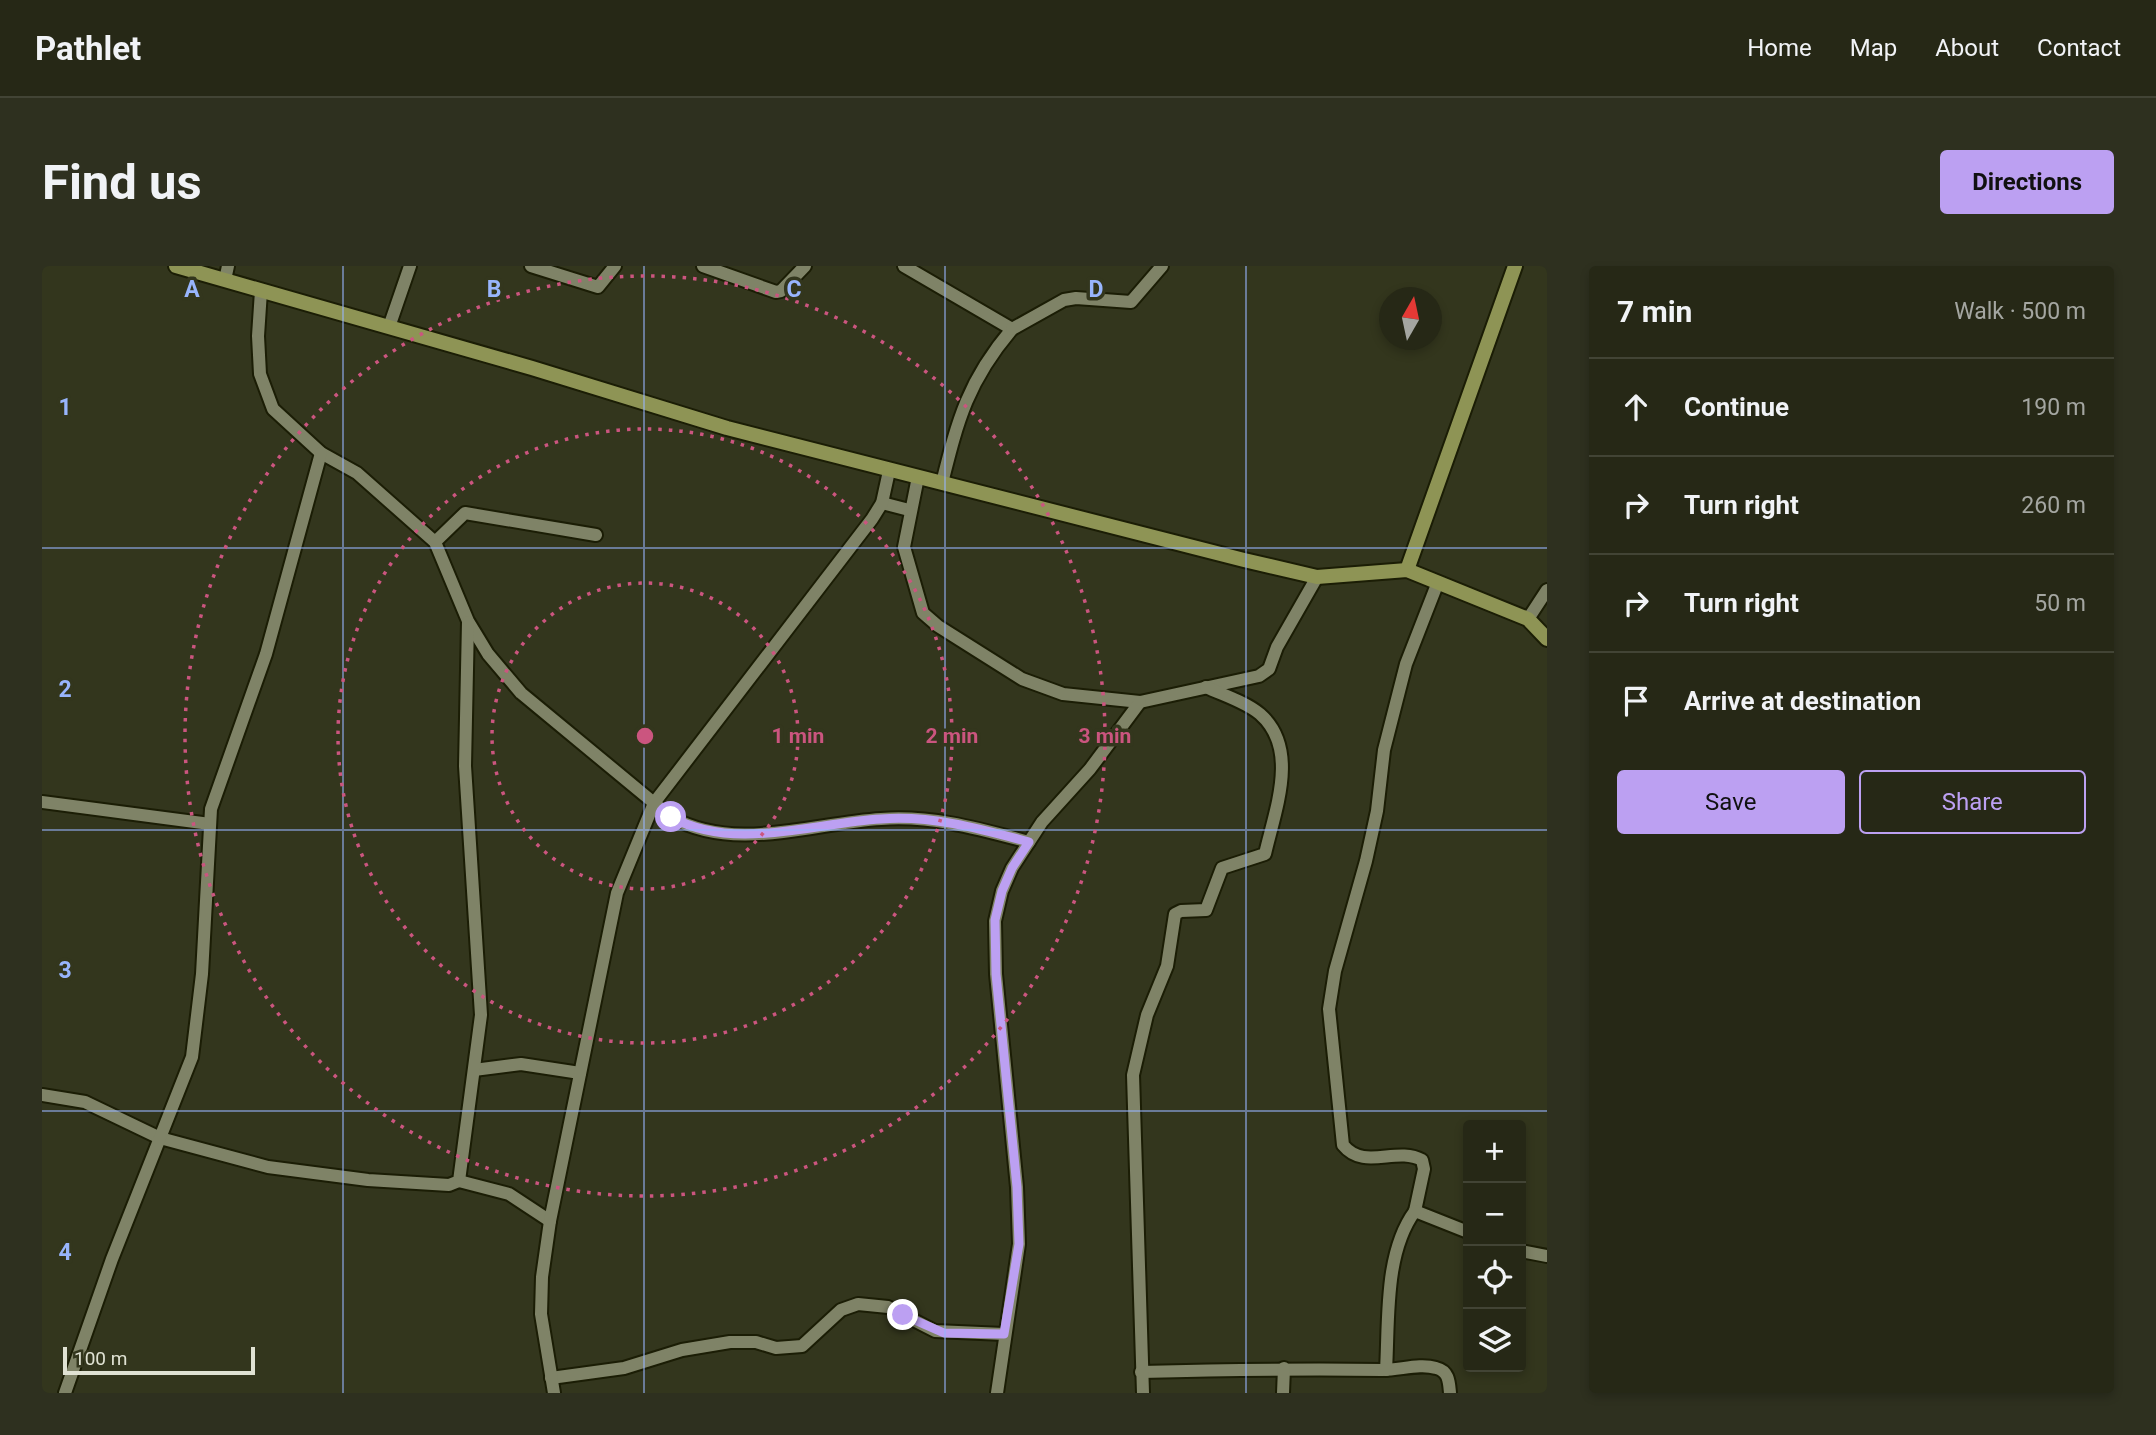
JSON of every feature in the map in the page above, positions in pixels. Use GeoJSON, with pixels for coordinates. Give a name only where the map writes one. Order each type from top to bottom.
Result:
{"type":"FeatureCollection","features":[{"type":"Feature","properties":{"kind":"main road"},"geometry":{"type":"LineString","coordinates":[[176,266],[227,273],[261,291],[727,428],[1317,577],[1406,570],[1528,619],[1547,639]]}},
{"type":"Feature","properties":{"kind":"main road"},"geometry":{"type":"LineString","coordinates":[[1406,570],[1515,266]]}},
{"type":"Feature","properties":{"kind":"street"},"geometry":{"type":"LineString","coordinates":[[388,327],[410,266]]}},
{"type":"Feature","properties":{"kind":"street"},"geometry":{"type":"LineString","coordinates":[[531,266],[598,287],[615,266]]}},
{"type":"Feature","properties":{"kind":"street"},"geometry":{"type":"LineString","coordinates":[[703,266],[776,292],[781,291],[805,266]]}},
{"type":"Feature","properties":{"kind":"street"},"geometry":{"type":"LineString","coordinates":[[904,266],[1012,329]]}},
{"type":"Feature","properties":{"kind":"street"},"geometry":{"type":"LineString","coordinates":[[942,484],[956,429],[976,378],[985,361],[1012,329],[1064,300],[1092,298],[1131,302],[1162,266]]}},
{"type":"Feature","properties":{"kind":"street"},"geometry":{"type":"LineString","coordinates":[[261,291],[258,336],[260,374],[273,409],[321,453],[357,473],[435,541],[468,621],[488,654],[522,693],[654,803],[694,830],[728,836],[883,818],[960,823],[1029,842]]}},
{"type":"Feature","properties":{"kind":"street"},"geometry":{"type":"LineString","coordinates":[[65,1393],[192,1057],[202,974],[211,809],[266,654],[321,453]]}},
{"type":"Feature","properties":{"kind":"street"},"geometry":{"type":"LineString","coordinates":[[554,1393],[541,1314],[542,1277],[550,1221],[617,893],[654,803],[882,503],[889,471]]}},
{"type":"Feature","properties":{"kind":"street"},"geometry":{"type":"LineString","coordinates":[[918,477],[909,510],[904,547],[923,613],[938,626],[1022,679],[1063,694],[1140,702],[1259,676],[1269,669],[1277,647],[1317,577]]}},
{"type":"Feature","properties":{"kind":"street"},"geometry":{"type":"LineString","coordinates":[[882,503],[909,510]]}},
{"type":"Feature","properties":{"kind":"street"},"geometry":{"type":"LineString","coordinates":[[435,541],[465,513],[596,535]]}},
{"type":"Feature","properties":{"kind":"street"},"geometry":{"type":"LineString","coordinates":[[1387,1370],[1394,1270],[1404,1226],[1415,1211],[1424,1169],[1422,1160],[1412,1155],[1360,1159],[1351,1155],[1343,1145],[1328,1009],[1335,971],[1369,848],[1387,737],[1406,664],[1438,582]]}},
{"type":"Feature","properties":{"kind":"street"},"geometry":{"type":"LineString","coordinates":[[1528,619],[1547,590]]}},
{"type":"Feature","properties":{"kind":"street"},"geometry":{"type":"LineString","coordinates":[[459,1181],[481,1015],[465,766],[468,621]]}},
{"type":"Feature","properties":{"kind":"street"},"geometry":{"type":"LineString","coordinates":[[1143,1393],[1133,1074],[1139,1046],[1147,1014],[1167,966],[1175,915],[1181,911],[1206,910],[1222,868],[1265,853],[1284,766],[1275,730],[1258,712],[1206,687]]}},
{"type":"Feature","properties":{"kind":"street"},"geometry":{"type":"LineString","coordinates":[[997,1393],[1019,1244],[1017,1187],[996,974],[995,920],[1002,891],[1012,868],[1042,822],[1090,769],[1140,702]]}},
{"type":"Feature","properties":{"kind":"street"},"geometry":{"type":"LineString","coordinates":[[42,802],[210,824]]}},
{"type":"Feature","properties":{"kind":"street"},"geometry":{"type":"LineString","coordinates":[[474,1070],[521,1065],[580,1073]]}},
{"type":"Feature","properties":{"kind":"street"},"geometry":{"type":"LineString","coordinates":[[42,1095],[85,1102],[160,1138],[268,1167],[368,1180],[449,1185],[459,1181],[509,1194],[550,1221]]}},
{"type":"Feature","properties":{"kind":"street"},"geometry":{"type":"LineString","coordinates":[[1415,1211],[1463,1230]]}},
{"type":"Feature","properties":{"kind":"street"},"geometry":{"type":"LineString","coordinates":[[1526,1252],[1547,1256]]}},
{"type":"Feature","properties":{"kind":"street"},"geometry":{"type":"LineString","coordinates":[[551,1378],[624,1368],[682,1350],[730,1342],[756,1342],[776,1348],[802,1346],[841,1310],[858,1304],[887,1307],[935,1331],[1004,1334]]}},
{"type":"Feature","properties":{"kind":"street"},"geometry":{"type":"LineString","coordinates":[[1283,1393],[1284,1368]]}},
{"type":"Feature","properties":{"kind":"street"},"geometry":{"type":"LineString","coordinates":[[1142,1372],[1439,1368],[1448,1377],[1450,1393]]}},
{"type":"Feature","properties":{"kind":"route"},"geometry":{"type":"LineString","coordinates":[[671,817],[694,830],[728,836],[883,818],[960,823],[1029,842],[1012,868],[1002,891],[995,920],[996,974],[1017,1187],[1019,1244],[1004,1334],[944,1333],[903,1315]]}}]}
